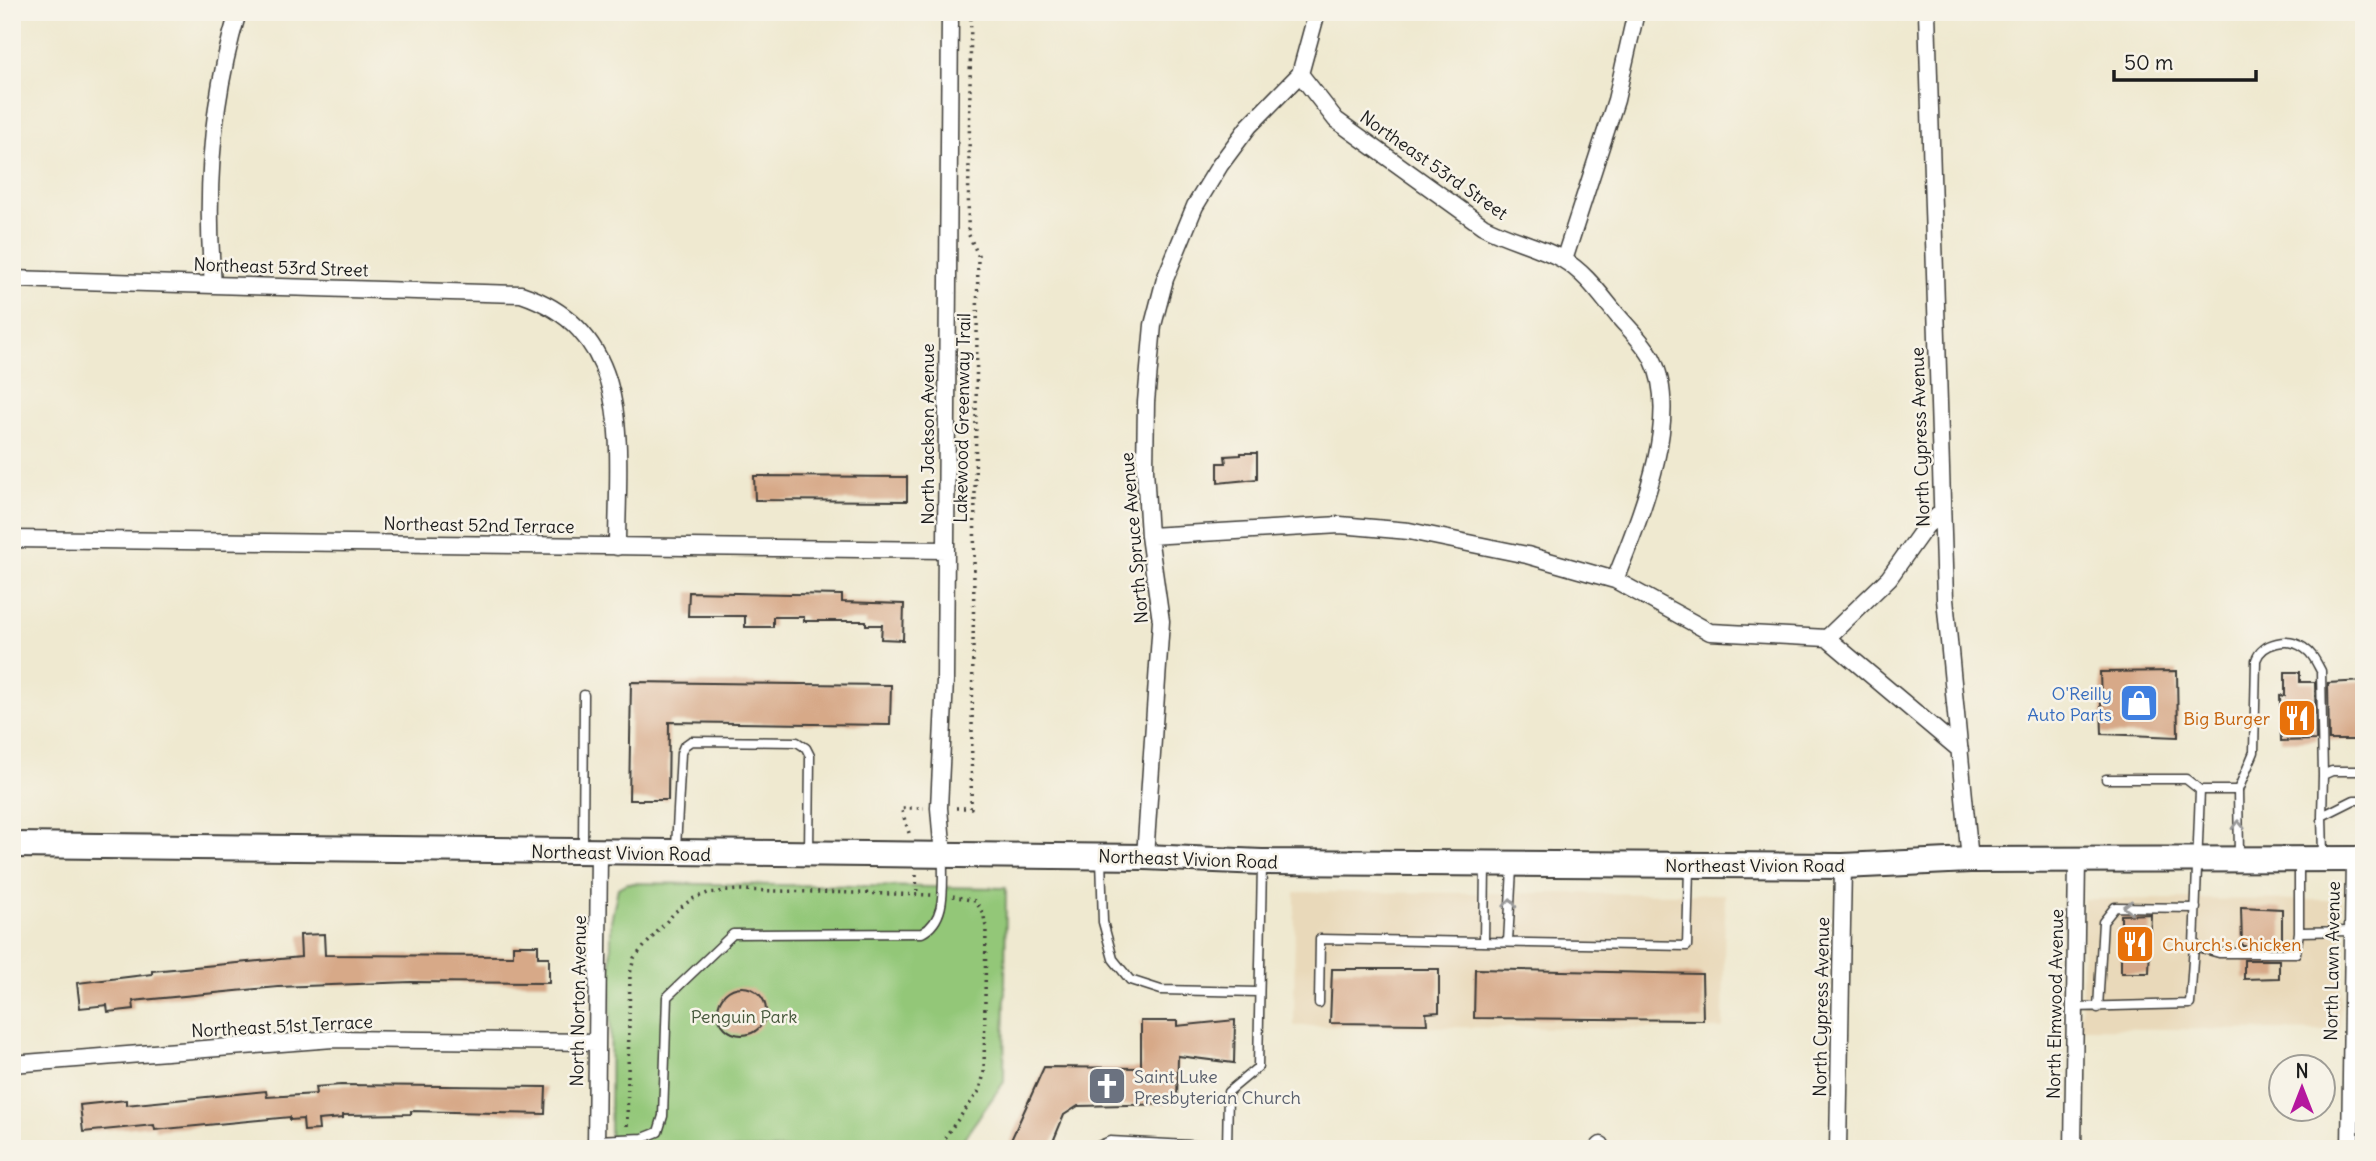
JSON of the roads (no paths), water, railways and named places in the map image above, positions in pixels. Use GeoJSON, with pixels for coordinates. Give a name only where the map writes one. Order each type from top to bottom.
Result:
{"type":"FeatureCollection","features":[{"type":"Feature","properties":{"kind":"main road","name":"Northeast Vivion Road"},"geometry":{"type":"LineString","coordinates":[[12,845],[675,854],[1101,856],[1262,862],[1843,866],[1970,860],[2359,859]]}},
{"type":"Feature","properties":{"kind":"street"},"geometry":{"type":"LineString","coordinates":[[213,284],[208,198],[211,152],[225,59],[238,12]]}},
{"type":"Feature","properties":{"kind":"street","name":"North Jackson Avenue"},"geometry":{"type":"LineString","coordinates":[[943,856],[939,808],[946,550],[950,12]]}},
{"type":"Feature","properties":{"kind":"street","name":"North Spruce Avenue"},"geometry":{"type":"LineString","coordinates":[[1145,857],[1161,621],[1149,536],[1145,469],[1146,390],[1153,326],[1165,279],[1195,206],[1248,126],[1300,74],[1317,12]]}},
{"type":"Feature","properties":{"kind":"street"},"geometry":{"type":"LineString","coordinates":[[1564,260],[1616,100],[1636,12]]}},
{"type":"Feature","properties":{"kind":"street","name":"North Cypress Avenue"},"geometry":{"type":"LineString","coordinates":[[1927,12],[1945,599],[1970,860]]}},
{"type":"Feature","properties":{"kind":"street","name":"Northeast 53rd Street"},"geometry":{"type":"LineString","coordinates":[[1300,74],[1336,120],[1483,226],[1509,240],[1564,260],[1588,279],[1652,358],[1661,391],[1662,421],[1650,482],[1615,579]]}},
{"type":"Feature","properties":{"kind":"street","name":"Northeast 53rd Street"},"geometry":{"type":"LineString","coordinates":[[12,279],[521,294],[547,304],[589,339],[603,363],[613,389],[617,416],[617,547]]}},
{"type":"Feature","properties":{"kind":"street"},"geometry":{"type":"LineString","coordinates":[[1827,638],[1889,578],[1926,526],[1942,512]]}},
{"type":"Feature","properties":{"kind":"street"},"geometry":{"type":"LineString","coordinates":[[1149,536],[1340,525],[1409,531],[1477,543],[1615,579],[1710,632],[1827,638],[1960,750]]}},
{"type":"Feature","properties":{"kind":"street","name":"Northeast 52nd Terrace"},"geometry":{"type":"LineString","coordinates":[[12,540],[946,550]]}},
{"type":"Feature","properties":{"kind":"street","name":"North Norton Avenue"},"geometry":{"type":"LineString","coordinates":[[591,853],[597,1042],[596,1144]]}},
{"type":"Feature","properties":{"kind":"street","name":"North Lawn Avenue"},"geometry":{"type":"LineString","coordinates":[[2350,1149],[2352,931],[2359,859]]}},
{"type":"Feature","properties":{"kind":"street","name":"North Elmwood Avenue"},"geometry":{"type":"LineString","coordinates":[[2073,1149],[2077,860]]}},
{"type":"Feature","properties":{"kind":"street","name":"North Cypress Avenue"},"geometry":{"type":"LineString","coordinates":[[1838,1149],[1843,866]]}},
{"type":"Feature","properties":{"kind":"street","name":"Northeast 51st Terrace"},"geometry":{"type":"LineString","coordinates":[[12,1064],[333,1039],[597,1042]]}},
{"type":"Feature","properties":{"kind":"lane"},"geometry":{"type":"LineString","coordinates":[[2194,946],[2219,953],[2296,953],[2311,858],[2322,816],[2321,671],[2313,656],[2301,646],[2285,642],[2261,650],[2256,660],[2254,752],[2238,790],[2239,860]]}},
{"type":"Feature","properties":{"kind":"lane"},"geometry":{"type":"LineString","coordinates":[[584,695],[591,853]]}},
{"type":"Feature","properties":{"kind":"lane"},"geometry":{"type":"LineString","coordinates":[[675,854],[681,754],[684,746],[691,741],[797,742],[806,748],[810,756],[809,855]]}},
{"type":"Feature","properties":{"kind":"lane"},"geometry":{"type":"LineString","coordinates":[[2323,775],[2332,771],[2364,771]]}},
{"type":"Feature","properties":{"kind":"lane"},"geometry":{"type":"LineString","coordinates":[[2106,779],[2186,779],[2200,790],[2238,790]]}},
{"type":"Feature","properties":{"kind":"lane"},"geometry":{"type":"LineString","coordinates":[[2075,1007],[2190,1004],[2199,860],[2200,790]]}},
{"type":"Feature","properties":{"kind":"lane"},"geometry":{"type":"LineString","coordinates":[[2322,816],[2354,800],[2364,800]]}},
{"type":"Feature","properties":{"kind":"lane"},"geometry":{"type":"LineString","coordinates":[[596,1144],[643,1138],[658,1132],[663,1115],[667,998],[733,934],[922,933],[934,926],[941,911],[943,856]]}},
{"type":"Feature","properties":{"kind":"lane"},"geometry":{"type":"LineString","coordinates":[[1101,856],[1103,922],[1113,959],[1130,981],[1161,990],[1259,992]]}},
{"type":"Feature","properties":{"kind":"lane"},"geometry":{"type":"LineString","coordinates":[[1091,1149],[1110,1141],[1227,1148],[1228,1092],[1258,1068],[1262,862]]}},
{"type":"Feature","properties":{"kind":"lane"},"geometry":{"type":"LineString","coordinates":[[1484,942],[1485,863]]}},
{"type":"Feature","properties":{"kind":"lane"},"geometry":{"type":"LineString","coordinates":[[1508,942],[1513,863]]}},
{"type":"Feature","properties":{"kind":"lane"},"geometry":{"type":"LineString","coordinates":[[1319,1003],[1320,939],[1687,946],[1689,865]]}},
{"type":"Feature","properties":{"kind":"lane"},"geometry":{"type":"LineString","coordinates":[[2098,1008],[2103,922],[2115,907],[2196,908]]}},
{"type":"Feature","properties":{"kind":"lane"},"geometry":{"type":"LineString","coordinates":[[2299,932],[2352,931]]}},
{"type":"Feature","properties":{"kind":"place","name":"O'Reilly Auto Parts"},"geometry":{"type":"Point","coordinates":[2139,703]}},
{"type":"Feature","properties":{"kind":"place","name":"Big Burger"},"geometry":{"type":"Point","coordinates":[2297,718]}},
{"type":"Feature","properties":{"kind":"place","name":"Church's Chicken"},"geometry":{"type":"Point","coordinates":[2135,944]}},
{"type":"Feature","properties":{"kind":"place","name":"Saint Luke Presbyterian Church"},"geometry":{"type":"Point","coordinates":[1107,1086]}},
{"type":"Feature","properties":{"kind":"park label","name":"Penguin Park"},"geometry":{"type":"Point","coordinates":[744,1016]}}]}
